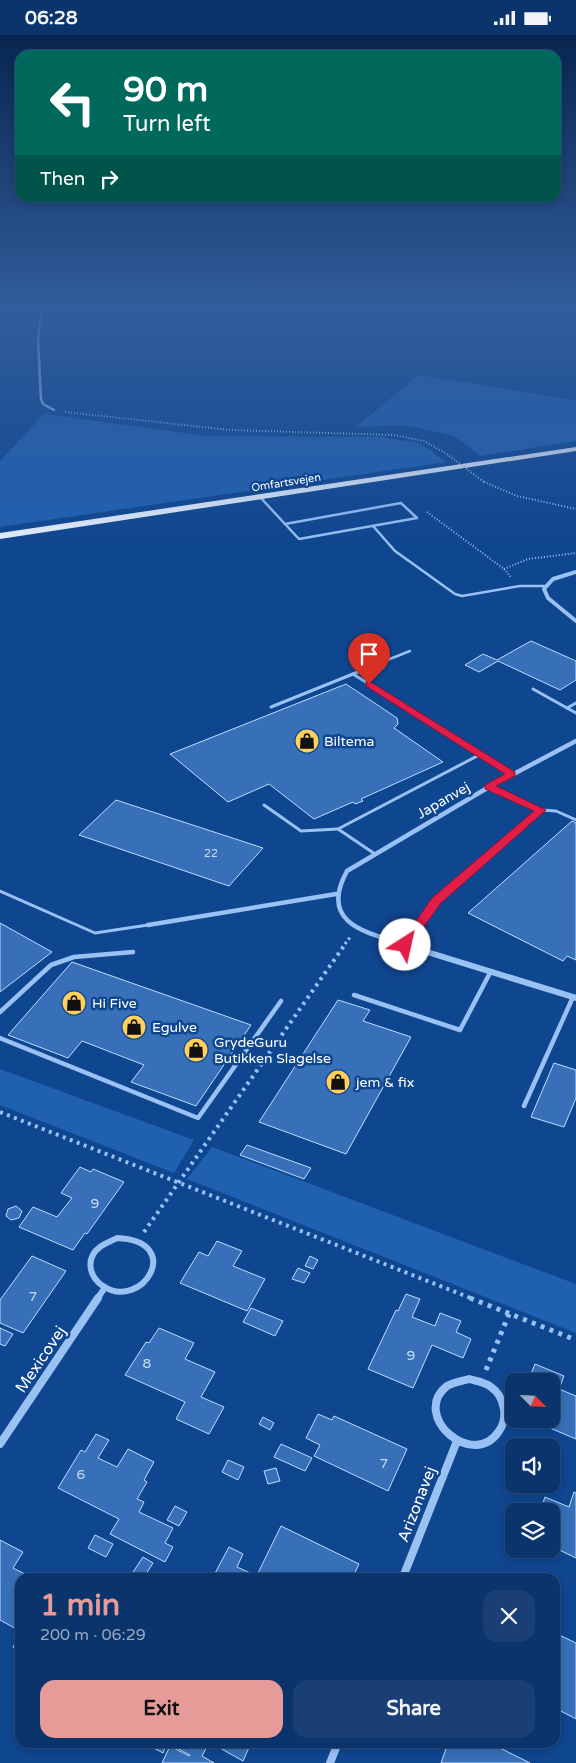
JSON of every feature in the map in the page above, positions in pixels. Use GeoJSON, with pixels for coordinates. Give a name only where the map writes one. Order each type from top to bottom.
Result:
{"type":"FeatureCollection","features":[{"type":"Feature","properties":{"kind":"main road","name":"Omfartsvejen"},"geometry":{"type":"LineString","coordinates":[[0,536],[576,449]]}},
{"type":"Feature","properties":{"kind":"street"},"geometry":{"type":"LineString","coordinates":[[40,386],[43,404],[54,410]]}},
{"type":"Feature","properties":{"kind":"street"},"geometry":{"type":"LineString","coordinates":[[576,572],[556,576],[547,583],[544,589],[548,598],[576,621]]}},
{"type":"Feature","properties":{"kind":"street","name":"Japanvej"},"geometry":{"type":"LineString","coordinates":[[336,894],[337,887],[347,871],[442,812],[576,741]]}},
{"type":"Feature","properties":{"kind":"street"},"geometry":{"type":"LineString","coordinates":[[148,925],[336,894],[336,902],[342,916],[357,928],[405,945],[575,997]]}},
{"type":"Feature","properties":{"kind":"street"},"geometry":{"type":"LineString","coordinates":[[128,1238],[138,1240],[151,1252],[154,1259],[149,1277],[142,1284],[123,1292],[113,1292],[104,1289],[96,1283],[91,1275],[90,1266],[92,1257],[98,1248],[107,1242],[128,1238]]}},
{"type":"Feature","properties":{"kind":"street","name":"Mexicovej"},"geometry":{"type":"LineString","coordinates":[[0,1444],[104,1289]]}},
{"type":"Feature","properties":{"kind":"street"},"geometry":{"type":"LineString","coordinates":[[469,1379],[481,1382],[491,1387],[504,1405],[504,1426],[498,1435],[490,1441],[480,1445],[468,1445],[446,1434],[439,1424],[435,1413],[436,1402],[440,1392],[458,1380],[469,1379]]}},
{"type":"Feature","properties":{"kind":"street","name":"Arizonavej"},"geometry":{"type":"LineString","coordinates":[[405,1573],[457,1441]]}},
{"type":"Feature","properties":{"kind":"street"},"geometry":{"type":"LineString","coordinates":[[330,1763],[336,1748]]}},
{"type":"Feature","properties":{"kind":"lane"},"geometry":{"type":"LineString","coordinates":[[260,497],[284,524],[299,539],[417,518],[400,503],[284,524]]}},
{"type":"Feature","properties":{"kind":"lane"},"geometry":{"type":"LineString","coordinates":[[373,526],[395,551],[455,594],[462,596],[520,586],[545,586]]}},
{"type":"Feature","properties":{"kind":"lane"},"geometry":{"type":"LineString","coordinates":[[270,707],[410,651]]}},
{"type":"Feature","properties":{"kind":"lane"},"geometry":{"type":"LineString","coordinates":[[353,674],[512,774]]}},
{"type":"Feature","properties":{"kind":"lane"},"geometry":{"type":"LineString","coordinates":[[533,689],[576,713]]}},
{"type":"Feature","properties":{"kind":"lane"},"geometry":{"type":"LineString","coordinates":[[567,708],[576,703]]}},
{"type":"Feature","properties":{"kind":"lane"},"geometry":{"type":"LineString","coordinates":[[264,805],[302,831],[338,829],[481,754]]}},
{"type":"Feature","properties":{"kind":"lane"},"geometry":{"type":"LineString","coordinates":[[488,787],[541,810],[556,811],[576,820]]}},
{"type":"Feature","properties":{"kind":"lane"},"geometry":{"type":"LineString","coordinates":[[405,945],[436,900],[541,810]]}},
{"type":"Feature","properties":{"kind":"lane"},"geometry":{"type":"LineString","coordinates":[[338,829],[376,854]]}},
{"type":"Feature","properties":{"kind":"lane"},"geometry":{"type":"LineString","coordinates":[[0,891],[96,933],[148,925]]}},
{"type":"Feature","properties":{"kind":"lane"},"geometry":{"type":"LineString","coordinates":[[0,1012],[51,965],[74,957],[133,952]]}},
{"type":"Feature","properties":{"kind":"lane"},"geometry":{"type":"LineString","coordinates":[[354,995],[460,1030],[491,971]]}},
{"type":"Feature","properties":{"kind":"lane"},"geometry":{"type":"LineString","coordinates":[[524,1106],[575,997]]}},
{"type":"Feature","properties":{"kind":"lane"},"geometry":{"type":"LineString","coordinates":[[0,1038],[198,1118],[281,1001]]}},
{"type":"Feature","properties":{"kind":"path"},"geometry":{"type":"LineString","coordinates":[[54,410],[230,430],[394,435],[424,441],[447,453],[484,482],[509,496],[576,509]]}},
{"type":"Feature","properties":{"kind":"path"},"geometry":{"type":"LineString","coordinates":[[414,515],[428,512],[504,569],[528,559],[576,553]]}},
{"type":"Feature","properties":{"kind":"path"},"geometry":{"type":"LineString","coordinates":[[138,1240],[357,928]]}},
{"type":"Feature","properties":{"kind":"path"},"geometry":{"type":"LineString","coordinates":[[0,1111],[576,1341]]}},
{"type":"Feature","properties":{"kind":"path"},"geometry":{"type":"LineString","coordinates":[[481,1382],[509,1314]]}},
{"type":"Feature","properties":{"kind":"shaded area"},"geometry":{"type":"Polygon","coordinates":[[[406,386],[483,386],[576,401],[576,441],[480,456],[454,436],[404,425],[356,427],[406,386]]]}},
{"type":"Feature","properties":{"kind":"shaded area"},"geometry":{"type":"Polygon","coordinates":[[[44,414],[207,436],[382,437],[418,443],[446,462],[0,527],[0,461],[44,414]]]}},
{"type":"Feature","properties":{"kind":"shaded area"},"geometry":{"type":"Polygon","coordinates":[[[0,1069],[194,1140],[174,1173],[0,1105],[0,1069]]]}},
{"type":"Feature","properties":{"kind":"shaded area"},"geometry":{"type":"Polygon","coordinates":[[[212,1147],[576,1284],[576,1333],[187,1179],[212,1147]]]}},
{"type":"Feature","properties":{"kind":"building"},"geometry":{"type":"Polygon","coordinates":[[[531,641],[576,661],[576,680],[560,690],[498,661],[479,672],[465,665],[483,654],[497,660],[531,641]]]}},
{"type":"Feature","properties":{"kind":"building","name":"Biltema"},"geometry":{"type":"Polygon","coordinates":[[[346,684],[397,718],[398,724],[394,728],[443,762],[361,799],[363,801],[355,804],[353,802],[314,819],[269,784],[228,802],[170,754],[346,684]]]}},
{"type":"Feature","properties":{"kind":"building"},"geometry":{"type":"Polygon","coordinates":[[[116,800],[263,848],[229,886],[79,835],[116,800]]]}},
{"type":"Feature","properties":{"kind":"building"},"geometry":{"type":"Polygon","coordinates":[[[572,821],[576,823],[576,960],[567,956],[563,961],[468,913],[572,821]]]}},
{"type":"Feature","properties":{"kind":"building"},"geometry":{"type":"Polygon","coordinates":[[[0,923],[52,952],[0,992],[0,923]]]}},
{"type":"Feature","properties":{"kind":"building"},"geometry":{"type":"Polygon","coordinates":[[[72,962],[251,1025],[196,1106],[131,1082],[144,1065],[82,1041],[68,1058],[8,1035],[72,962]]]}},
{"type":"Feature","properties":{"kind":"building"},"geometry":{"type":"Polygon","coordinates":[[[338,1000],[370,1010],[363,1021],[411,1037],[346,1154],[259,1122],[338,1000]]]}},
{"type":"Feature","properties":{"kind":"building"},"geometry":{"type":"Polygon","coordinates":[[[554,1063],[576,1070],[576,1098],[564,1127],[531,1117],[554,1063]]]}},
{"type":"Feature","properties":{"kind":"building"},"geometry":{"type":"Polygon","coordinates":[[[247,1145],[311,1168],[304,1179],[240,1155],[247,1145]]]}},
{"type":"Feature","properties":{"kind":"building"},"geometry":{"type":"Polygon","coordinates":[[[80,1167],[91,1172],[93,1169],[124,1182],[87,1234],[85,1233],[73,1250],[19,1227],[33,1207],[57,1217],[72,1198],[61,1193],[80,1167]]]}},
{"type":"Feature","properties":{"kind":"building"},"geometry":{"type":"Polygon","coordinates":[[[16,1206],[22,1211],[19,1218],[11,1220],[6,1216],[8,1209],[16,1206]]]}},
{"type":"Feature","properties":{"kind":"building"},"geometry":{"type":"Polygon","coordinates":[[[217,1241],[242,1251],[233,1266],[265,1279],[247,1311],[180,1283],[199,1252],[208,1256],[217,1241]]]}},
{"type":"Feature","properties":{"kind":"building"},"geometry":{"type":"Polygon","coordinates":[[[32,1256],[66,1271],[23,1333],[0,1323],[0,1300],[32,1256]]]}},
{"type":"Feature","properties":{"kind":"building"},"geometry":{"type":"Polygon","coordinates":[[[310,1256],[318,1260],[313,1269],[305,1266],[310,1256]]]}},
{"type":"Feature","properties":{"kind":"building"},"geometry":{"type":"Polygon","coordinates":[[[298,1268],[310,1273],[304,1283],[292,1279],[298,1268]]]}},
{"type":"Feature","properties":{"kind":"building"},"geometry":{"type":"Polygon","coordinates":[[[406,1294],[420,1299],[412,1317],[435,1326],[440,1313],[461,1321],[456,1332],[471,1339],[463,1358],[432,1345],[413,1388],[368,1369],[396,1310],[398,1311],[406,1294]]]}},
{"type":"Feature","properties":{"kind":"building"},"geometry":{"type":"Polygon","coordinates":[[[251,1308],[283,1321],[275,1336],[243,1322],[251,1308]]]}},
{"type":"Feature","properties":{"kind":"building"},"geometry":{"type":"Polygon","coordinates":[[[0,1328],[13,1334],[5,1346],[0,1344],[0,1328]]]}},
{"type":"Feature","properties":{"kind":"building"},"geometry":{"type":"Polygon","coordinates":[[[159,1328],[194,1343],[185,1359],[215,1372],[201,1397],[224,1407],[209,1434],[176,1419],[185,1402],[125,1375],[146,1342],[149,1343],[159,1328]]]}},
{"type":"Feature","properties":{"kind":"building"},"geometry":{"type":"Polygon","coordinates":[[[535,1364],[557,1373],[531,1373],[535,1364]]]}},
{"type":"Feature","properties":{"kind":"building"},"geometry":{"type":"Polygon","coordinates":[[[560,1374],[564,1376],[560,1386],[560,1374]]]}},
{"type":"Feature","properties":{"kind":"building"},"geometry":{"type":"Polygon","coordinates":[[[560,1389],[576,1396],[576,1439],[550,1428],[560,1428],[560,1389]]]}},
{"type":"Feature","properties":{"kind":"building"},"geometry":{"type":"Polygon","coordinates":[[[318,1414],[332,1420],[334,1416],[407,1449],[388,1491],[314,1456],[320,1445],[306,1438],[318,1414]]]}},
{"type":"Feature","properties":{"kind":"building"},"geometry":{"type":"Polygon","coordinates":[[[263,1417],[274,1423],[270,1430],[259,1424],[263,1417]]]}},
{"type":"Feature","properties":{"kind":"building"},"geometry":{"type":"Polygon","coordinates":[[[96,1434],[109,1440],[98,1458],[117,1467],[128,1449],[154,1462],[144,1480],[147,1482],[137,1499],[144,1502],[139,1512],[173,1528],[165,1543],[173,1547],[165,1562],[110,1534],[119,1519],[58,1488],[81,1450],[85,1452],[96,1434]]]}},
{"type":"Feature","properties":{"kind":"building"},"geometry":{"type":"Polygon","coordinates":[[[281,1444],[312,1458],[305,1471],[274,1457],[281,1444]]]}},
{"type":"Feature","properties":{"kind":"building"},"geometry":{"type":"Polygon","coordinates":[[[228,1460],[244,1467],[238,1480],[222,1472],[228,1460]]]}},
{"type":"Feature","properties":{"kind":"building"},"geometry":{"type":"Polygon","coordinates":[[[276,1468],[280,1481],[268,1484],[264,1471],[276,1468]]]}},
{"type":"Feature","properties":{"kind":"building"},"geometry":{"type":"Polygon","coordinates":[[[574,1492],[576,1493],[576,1558],[560,1550],[560,1503],[569,1507],[574,1492]]]}},
{"type":"Feature","properties":{"kind":"building"},"geometry":{"type":"Polygon","coordinates":[[[545,1497],[559,1503],[543,1503],[545,1497]]]}},
{"type":"Feature","properties":{"kind":"building"},"geometry":{"type":"Polygon","coordinates":[[[175,1506],[187,1512],[179,1526],[167,1520],[175,1506]]]}},
{"type":"Feature","properties":{"kind":"building"},"geometry":{"type":"Polygon","coordinates":[[[281,1526],[359,1564],[355,1573],[258,1573],[281,1526]]]}},
{"type":"Feature","properties":{"kind":"building"},"geometry":{"type":"Polygon","coordinates":[[[95,1535],[113,1544],[106,1557],[88,1548],[95,1535]]]}},
{"type":"Feature","properties":{"kind":"building"},"geometry":{"type":"Polygon","coordinates":[[[0,1540],[23,1552],[13,1568],[23,1573],[15,1573],[15,1628],[0,1620],[0,1540]]]}},
{"type":"Feature","properties":{"kind":"building"},"geometry":{"type":"Polygon","coordinates":[[[229,1547],[243,1554],[237,1567],[250,1573],[215,1573],[229,1547]]]}},
{"type":"Feature","properties":{"kind":"building"},"geometry":{"type":"Polygon","coordinates":[[[143,1557],[153,1563],[147,1573],[132,1573],[143,1557]]]}},
{"type":"Feature","properties":{"kind":"building"},"geometry":{"type":"Polygon","coordinates":[[[560,1635],[576,1643],[576,1719],[560,1711],[560,1635]]]}},
{"type":"Feature","properties":{"kind":"building"},"geometry":{"type":"Polygon","coordinates":[[[154,1748],[165,1748],[163,1753],[154,1748]]]}},
{"type":"Feature","properties":{"kind":"building"},"geometry":{"type":"Polygon","coordinates":[[[169,1748],[174,1748],[190,1755],[177,1748],[206,1748],[202,1756],[214,1763],[162,1763],[169,1748]]]}},
{"type":"Feature","properties":{"kind":"building"},"geometry":{"type":"Polygon","coordinates":[[[220,1748],[249,1748],[243,1761],[220,1748]]]}},
{"type":"Feature","properties":{"kind":"building"},"geometry":{"type":"Polygon","coordinates":[[[446,1748],[500,1748],[530,1763],[441,1763],[446,1748]]]}},
{"type":"Feature","properties":{"kind":"place","name":"Biltema"},"geometry":{"type":"Point","coordinates":[307,741]}},
{"type":"Feature","properties":{"kind":"place","name":"Hi Five"},"geometry":{"type":"Point","coordinates":[74,1003]}},
{"type":"Feature","properties":{"kind":"place","name":"Egulve"},"geometry":{"type":"Point","coordinates":[134,1027]}},
{"type":"Feature","properties":{"kind":"place","name":"GrydeGuru Butikken Slagelse"},"geometry":{"type":"Point","coordinates":[196,1050]}},
{"type":"Feature","properties":{"kind":"place","name":"jem & fix"},"geometry":{"type":"Point","coordinates":[338,1082]}},
{"type":"Feature","properties":{"kind":"route"},"geometry":{"type":"LineString","coordinates":[[369,684],[512,774],[488,787],[541,810],[436,900],[405,945]]}}]}
